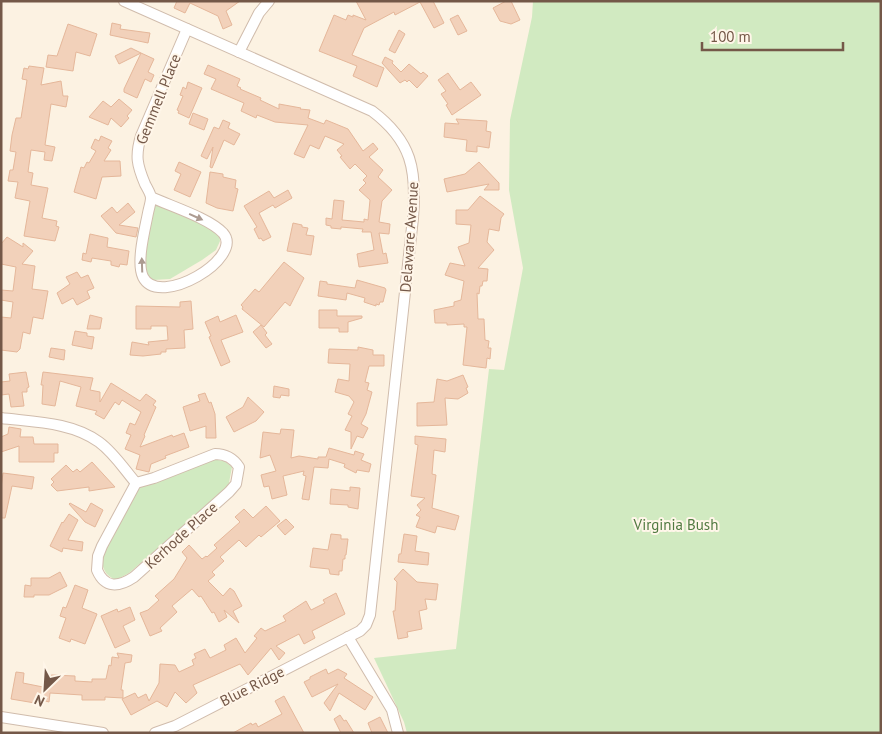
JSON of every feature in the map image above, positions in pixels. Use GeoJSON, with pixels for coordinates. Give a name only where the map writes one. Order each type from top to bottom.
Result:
{"type":"FeatureCollection","features":[{"type":"Feature","properties":{"kind":"street","name":"Delaware Avenue"},"geometry":{"type":"LineString","coordinates":[[124,1],[372,111],[395,132],[408,156],[415,184],[413,218],[370,615],[366,625],[360,631],[348,637]]}},
{"type":"Feature","properties":{"kind":"street"},"geometry":{"type":"LineString","coordinates":[[239,52],[259,13],[269,1]]}},
{"type":"Feature","properties":{"kind":"street","name":"Gemmell Place"},"geometry":{"type":"LineString","coordinates":[[151,197],[137,163],[137,150],[141,136],[187,29]]}},
{"type":"Feature","properties":{"kind":"street"},"geometry":{"type":"LineString","coordinates":[[151,197],[214,225],[226,237],[226,248],[218,261],[206,272],[171,287],[154,287],[148,284],[142,274],[141,262],[151,197]]}},
{"type":"Feature","properties":{"kind":"street"},"geometry":{"type":"LineString","coordinates":[[1,418],[67,427],[82,432],[111,452],[136,483]]}},
{"type":"Feature","properties":{"kind":"street","name":"Kerhode Place"},"geometry":{"type":"LineString","coordinates":[[215,454],[223,454],[230,457],[239,467],[236,484],[230,492],[134,577],[120,584],[113,585],[105,582],[99,576],[96,564],[102,546],[136,483],[154,478],[215,454]]}},
{"type":"Feature","properties":{"kind":"street"},"geometry":{"type":"LineString","coordinates":[[348,637],[392,710],[398,733]]}},
{"type":"Feature","properties":{"kind":"street","name":"Blue Ridge"},"geometry":{"type":"LineString","coordinates":[[155,733],[175,726],[348,637]]}},
{"type":"Feature","properties":{"kind":"street"},"geometry":{"type":"LineString","coordinates":[[1,717],[103,733]]}},
{"type":"Feature","properties":{"kind":"green space","name":"Virginia Bush"},"geometry":{"type":"Polygon","coordinates":[[[533,1],[881,1],[881,733],[407,733],[404,722],[374,658],[456,649],[489,369],[504,370],[523,268],[509,190],[510,120],[532,17],[533,1]]]}},
{"type":"Feature","properties":{"kind":"green space"},"geometry":{"type":"Polygon","coordinates":[[[159,200],[219,234],[220,241],[216,250],[170,279],[153,280],[142,272],[148,209],[159,200]]]}},
{"type":"Feature","properties":{"kind":"green space"},"geometry":{"type":"Polygon","coordinates":[[[212,459],[224,461],[232,467],[228,488],[129,573],[116,580],[109,576],[103,568],[101,557],[138,486],[212,459]]]}},
{"type":"Feature","properties":{"kind":"building"},"geometry":{"type":"Polygon","coordinates":[[[177,1],[240,1],[226,11],[232,25],[223,29],[218,16],[190,3],[185,13],[174,8],[177,1]]]}},
{"type":"Feature","properties":{"kind":"building"},"geometry":{"type":"Polygon","coordinates":[[[356,1],[433,1],[444,23],[434,28],[420,2],[395,15],[394,12],[364,28],[352,55],[384,68],[377,87],[353,76],[357,66],[319,51],[334,15],[346,20],[348,15],[353,17],[353,15],[366,20],[356,1]]]}},
{"type":"Feature","properties":{"kind":"building"},"geometry":{"type":"Polygon","coordinates":[[[506,1],[511,1],[520,20],[511,24],[500,21],[493,8],[506,1]]]}},
{"type":"Feature","properties":{"kind":"building"},"geometry":{"type":"Polygon","coordinates":[[[458,15],[467,31],[458,35],[450,19],[458,15]]]}},
{"type":"Feature","properties":{"kind":"building"},"geometry":{"type":"Polygon","coordinates":[[[112,23],[121,25],[120,29],[150,33],[148,43],[110,35],[112,23]]]}},
{"type":"Feature","properties":{"kind":"building"},"geometry":{"type":"Polygon","coordinates":[[[68,24],[97,34],[90,56],[76,52],[73,71],[46,67],[48,55],[57,56],[68,24]]]}},
{"type":"Feature","properties":{"kind":"building"},"geometry":{"type":"Polygon","coordinates":[[[399,30],[405,34],[395,53],[389,50],[399,30]]]}},
{"type":"Feature","properties":{"kind":"building"},"geometry":{"type":"Polygon","coordinates":[[[131,48],[141,53],[119,64],[115,56],[131,48]]]}},
{"type":"Feature","properties":{"kind":"building"},"geometry":{"type":"Polygon","coordinates":[[[141,53],[154,59],[148,72],[154,75],[151,82],[145,79],[137,98],[124,92],[124,89],[141,53]]]}},
{"type":"Feature","properties":{"kind":"building"},"geometry":{"type":"Polygon","coordinates":[[[385,57],[393,61],[392,63],[401,72],[409,64],[421,74],[423,72],[428,76],[417,88],[409,80],[400,83],[382,63],[385,57]]]}},
{"type":"Feature","properties":{"kind":"building"},"geometry":{"type":"Polygon","coordinates":[[[208,65],[240,79],[237,86],[240,89],[261,98],[260,100],[279,109],[279,104],[310,110],[308,118],[324,124],[326,120],[348,129],[363,151],[373,143],[378,149],[369,157],[383,170],[378,177],[392,190],[382,201],[379,222],[390,224],[389,234],[379,233],[383,254],[386,253],[388,263],[359,267],[357,254],[374,250],[371,232],[362,232],[363,229],[331,228],[331,226],[326,225],[326,218],[332,219],[334,200],[344,201],[342,220],[364,222],[364,219],[368,220],[370,200],[359,190],[366,183],[363,180],[367,176],[355,164],[350,169],[340,157],[342,156],[337,150],[344,144],[325,136],[319,149],[310,145],[304,158],[294,154],[308,125],[275,122],[257,115],[256,118],[241,111],[244,103],[211,89],[216,79],[204,74],[208,65]]]}},
{"type":"Feature","properties":{"kind":"building"},"geometry":{"type":"Polygon","coordinates":[[[29,66],[44,68],[41,85],[61,81],[63,96],[68,96],[66,107],[51,104],[45,145],[55,147],[52,161],[44,160],[45,152],[31,150],[28,172],[33,173],[31,185],[48,188],[42,218],[57,221],[56,226],[59,227],[55,241],[24,236],[30,201],[15,198],[18,182],[8,181],[10,170],[13,170],[16,152],[10,151],[12,135],[16,118],[21,118],[27,80],[22,79],[24,68],[28,69],[29,66]]]}},
{"type":"Feature","properties":{"kind":"building"},"geometry":{"type":"Polygon","coordinates":[[[448,73],[460,90],[471,82],[481,95],[452,115],[446,105],[448,104],[441,94],[446,91],[438,80],[448,73]]]}},
{"type":"Feature","properties":{"kind":"building"},"geometry":{"type":"Polygon","coordinates":[[[188,82],[202,88],[189,118],[178,113],[179,111],[177,110],[183,96],[180,95],[183,87],[186,89],[188,82]]]}},
{"type":"Feature","properties":{"kind":"building"},"geometry":{"type":"Polygon","coordinates":[[[119,99],[132,110],[127,116],[129,118],[121,127],[111,118],[108,125],[89,117],[103,101],[111,107],[119,99]]]}},
{"type":"Feature","properties":{"kind":"building"},"geometry":{"type":"Polygon","coordinates":[[[193,113],[208,119],[204,130],[189,124],[193,113]]]}},
{"type":"Feature","properties":{"kind":"building"},"geometry":{"type":"Polygon","coordinates":[[[456,119],[487,121],[486,131],[491,132],[489,148],[477,146],[477,152],[466,151],[467,140],[444,137],[445,123],[459,124],[456,119]]]}},
{"type":"Feature","properties":{"kind":"building"},"geometry":{"type":"Polygon","coordinates":[[[223,120],[230,123],[228,128],[240,134],[234,145],[224,140],[212,168],[210,167],[213,147],[207,159],[201,156],[214,127],[219,129],[223,120]]]}},
{"type":"Feature","properties":{"kind":"building"},"geometry":{"type":"Polygon","coordinates":[[[101,136],[112,141],[108,148],[111,150],[104,161],[120,161],[121,176],[102,177],[96,199],[74,192],[81,167],[84,168],[87,162],[89,163],[96,151],[91,148],[95,139],[99,141],[101,136]]]}},
{"type":"Feature","properties":{"kind":"building"},"geometry":{"type":"Polygon","coordinates":[[[179,162],[201,172],[190,197],[174,190],[181,174],[175,171],[179,162]]]}},
{"type":"Feature","properties":{"kind":"building"},"geometry":{"type":"Polygon","coordinates":[[[479,162],[499,183],[499,190],[484,190],[489,184],[447,192],[444,179],[465,174],[479,162]]]}},
{"type":"Feature","properties":{"kind":"building"},"geometry":{"type":"Polygon","coordinates":[[[210,172],[223,174],[223,177],[236,180],[235,188],[238,189],[233,211],[217,208],[206,203],[210,172]]]}},
{"type":"Feature","properties":{"kind":"building"},"geometry":{"type":"Polygon","coordinates":[[[288,190],[292,198],[275,208],[273,205],[259,213],[271,237],[263,241],[261,238],[259,239],[254,229],[257,227],[244,206],[269,191],[274,198],[288,190]]]}},
{"type":"Feature","properties":{"kind":"building"},"geometry":{"type":"Polygon","coordinates":[[[480,196],[504,214],[501,218],[499,231],[489,229],[487,242],[494,250],[478,268],[488,269],[487,281],[483,281],[479,294],[477,293],[478,319],[484,319],[485,340],[489,341],[488,348],[491,348],[490,359],[487,358],[486,368],[463,365],[467,327],[464,327],[464,324],[447,325],[447,323],[435,323],[434,310],[454,306],[454,302],[461,300],[464,281],[445,275],[450,263],[465,266],[458,247],[469,243],[471,225],[456,224],[456,210],[468,210],[480,196]]]}},
{"type":"Feature","properties":{"kind":"building"},"geometry":{"type":"Polygon","coordinates":[[[128,203],[135,212],[119,225],[138,228],[136,237],[116,233],[101,216],[112,207],[117,213],[128,203]]]}},
{"type":"Feature","properties":{"kind":"building"},"geometry":{"type":"Polygon","coordinates":[[[293,223],[308,228],[306,235],[314,236],[311,255],[287,251],[293,223]]]}},
{"type":"Feature","properties":{"kind":"building"},"geometry":{"type":"Polygon","coordinates":[[[90,234],[108,238],[107,247],[129,251],[127,265],[120,264],[119,267],[111,265],[111,261],[92,258],[91,262],[82,260],[83,253],[86,254],[90,234]]]}},
{"type":"Feature","properties":{"kind":"building"},"geometry":{"type":"Polygon","coordinates":[[[7,237],[23,247],[23,243],[33,251],[22,264],[35,266],[32,289],[48,291],[43,319],[33,317],[30,334],[23,332],[20,349],[17,352],[1,350],[1,317],[11,318],[13,302],[1,300],[1,290],[13,291],[16,267],[1,264],[1,244],[7,237]]]}},
{"type":"Feature","properties":{"kind":"building"},"geometry":{"type":"Polygon","coordinates":[[[284,262],[304,278],[290,306],[285,302],[264,327],[242,309],[241,305],[255,289],[259,292],[284,262]]]}},
{"type":"Feature","properties":{"kind":"building"},"geometry":{"type":"Polygon","coordinates":[[[77,272],[81,278],[88,275],[94,288],[87,291],[90,298],[77,305],[73,298],[62,304],[57,293],[70,284],[66,277],[77,272]]]}},
{"type":"Feature","properties":{"kind":"building"},"geometry":{"type":"Polygon","coordinates":[[[357,280],[385,288],[383,302],[380,302],[379,305],[376,304],[376,306],[364,302],[365,298],[347,293],[346,300],[318,296],[320,281],[327,282],[327,284],[355,288],[357,280]]]}},
{"type":"Feature","properties":{"kind":"building"},"geometry":{"type":"Polygon","coordinates":[[[191,301],[193,329],[184,330],[185,348],[166,349],[166,352],[161,352],[161,354],[130,355],[132,342],[149,345],[148,342],[168,340],[167,326],[151,326],[151,329],[136,329],[136,306],[180,307],[180,302],[191,301]]]}},
{"type":"Feature","properties":{"kind":"building"},"geometry":{"type":"Polygon","coordinates":[[[319,310],[337,310],[337,316],[362,316],[362,318],[348,322],[348,332],[339,332],[339,328],[319,328],[319,310]]]}},
{"type":"Feature","properties":{"kind":"building"},"geometry":{"type":"Polygon","coordinates":[[[90,315],[102,318],[100,329],[87,329],[90,315]]]}},
{"type":"Feature","properties":{"kind":"building"},"geometry":{"type":"Polygon","coordinates":[[[236,315],[243,332],[221,340],[230,362],[221,366],[205,322],[218,316],[220,322],[236,315]]]}},
{"type":"Feature","properties":{"kind":"building"},"geometry":{"type":"Polygon","coordinates":[[[261,325],[267,333],[265,335],[272,344],[266,348],[253,332],[261,325]]]}},
{"type":"Feature","properties":{"kind":"building"},"geometry":{"type":"Polygon","coordinates":[[[75,331],[87,333],[87,336],[94,337],[92,349],[72,345],[75,331]]]}},
{"type":"Feature","properties":{"kind":"building"},"geometry":{"type":"Polygon","coordinates":[[[358,347],[373,350],[373,355],[384,355],[384,366],[369,366],[365,382],[369,383],[367,390],[372,392],[361,424],[368,428],[363,438],[357,436],[351,449],[351,432],[345,430],[352,416],[348,414],[354,402],[349,396],[335,392],[338,379],[349,381],[350,364],[328,363],[329,349],[358,350],[358,347]]]}},
{"type":"Feature","properties":{"kind":"building"},"geometry":{"type":"Polygon","coordinates":[[[51,348],[65,350],[64,360],[49,357],[51,348]]]}},
{"type":"Feature","properties":{"kind":"building"},"geometry":{"type":"Polygon","coordinates":[[[26,372],[29,387],[27,392],[22,392],[24,406],[11,407],[9,394],[1,395],[1,382],[10,381],[9,374],[26,372]]]}},
{"type":"Feature","properties":{"kind":"building"},"geometry":{"type":"Polygon","coordinates":[[[43,372],[93,378],[90,390],[100,392],[100,402],[111,383],[140,401],[146,394],[156,401],[153,405],[156,407],[140,447],[172,435],[173,437],[184,433],[189,447],[165,456],[166,458],[151,464],[149,472],[136,469],[140,455],[125,449],[131,435],[126,433],[130,423],[135,425],[141,412],[122,400],[119,405],[115,402],[104,419],[95,414],[97,411],[76,406],[81,387],[60,381],[55,406],[42,404],[43,385],[41,385],[43,372]]]}},
{"type":"Feature","properties":{"kind":"building"},"geometry":{"type":"Polygon","coordinates":[[[463,375],[468,387],[466,388],[468,393],[458,399],[445,398],[447,425],[417,426],[417,403],[434,402],[437,379],[447,381],[463,375]]]}},
{"type":"Feature","properties":{"kind":"building"},"geometry":{"type":"Polygon","coordinates":[[[274,386],[289,389],[289,396],[273,397],[274,386]]]}},
{"type":"Feature","properties":{"kind":"building"},"geometry":{"type":"Polygon","coordinates":[[[205,393],[209,403],[211,402],[215,414],[216,438],[206,438],[206,426],[190,431],[183,407],[200,401],[198,395],[205,393]]]}},
{"type":"Feature","properties":{"kind":"building"},"geometry":{"type":"Polygon","coordinates":[[[248,397],[264,412],[256,421],[234,432],[226,417],[243,407],[248,397]]]}},
{"type":"Feature","properties":{"kind":"building"},"geometry":{"type":"Polygon","coordinates":[[[9,427],[21,429],[20,437],[33,437],[34,444],[58,444],[58,453],[54,453],[54,462],[19,462],[19,446],[1,452],[1,437],[8,434],[9,427]]]}},
{"type":"Feature","properties":{"kind":"building"},"geometry":{"type":"Polygon","coordinates":[[[281,429],[294,430],[291,458],[299,456],[318,459],[318,457],[326,457],[329,448],[354,455],[355,451],[364,454],[361,460],[371,464],[369,472],[357,470],[356,473],[344,467],[345,464],[329,459],[328,468],[314,467],[309,500],[302,499],[306,476],[303,475],[304,471],[283,476],[287,495],[272,499],[269,486],[264,487],[261,475],[276,471],[270,455],[260,458],[263,432],[280,434],[281,429]]]}},
{"type":"Feature","properties":{"kind":"building"},"geometry":{"type":"Polygon","coordinates":[[[415,436],[446,439],[445,452],[434,450],[432,474],[436,475],[432,508],[459,516],[455,530],[437,526],[435,533],[416,527],[420,517],[416,515],[421,510],[417,505],[425,498],[411,496],[418,445],[415,444],[415,436]]]}},
{"type":"Feature","properties":{"kind":"building"},"geometry":{"type":"Polygon","coordinates":[[[92,462],[115,487],[89,491],[89,487],[57,491],[51,485],[54,482],[51,479],[66,465],[73,472],[77,469],[80,472],[92,462]]]}},
{"type":"Feature","properties":{"kind":"building"},"geometry":{"type":"Polygon","coordinates":[[[3,473],[34,477],[32,489],[12,486],[5,518],[1,518],[1,488],[3,473]]]}},
{"type":"Feature","properties":{"kind":"building"},"geometry":{"type":"Polygon","coordinates":[[[350,487],[360,488],[358,509],[348,507],[348,505],[330,504],[331,489],[350,491],[350,487]]]}},
{"type":"Feature","properties":{"kind":"building"},"geometry":{"type":"Polygon","coordinates":[[[70,503],[86,512],[91,503],[103,510],[95,527],[85,522],[70,503]]]}},
{"type":"Feature","properties":{"kind":"building"},"geometry":{"type":"Polygon","coordinates":[[[266,506],[280,521],[261,537],[259,535],[246,547],[239,540],[220,557],[224,561],[212,572],[215,575],[208,581],[223,596],[230,588],[234,591],[242,606],[233,611],[239,623],[224,610],[227,617],[219,622],[214,612],[212,613],[201,596],[199,597],[192,589],[172,606],[177,612],[160,628],[162,631],[150,636],[140,613],[148,610],[159,600],[155,596],[174,579],[187,558],[182,552],[189,545],[202,559],[207,557],[217,548],[214,545],[240,522],[235,517],[244,509],[253,518],[266,506]]]}},
{"type":"Feature","properties":{"kind":"building"},"geometry":{"type":"Polygon","coordinates":[[[69,514],[78,520],[68,540],[83,542],[82,551],[63,548],[62,552],[50,546],[62,522],[69,514]]]}},
{"type":"Feature","properties":{"kind":"building"},"geometry":{"type":"Polygon","coordinates":[[[286,519],[294,527],[285,535],[277,526],[286,519]]]}},
{"type":"Feature","properties":{"kind":"building"},"geometry":{"type":"Polygon","coordinates":[[[331,534],[341,535],[341,539],[348,539],[342,571],[339,571],[339,575],[330,574],[329,569],[310,567],[313,548],[328,550],[331,534]]]}},
{"type":"Feature","properties":{"kind":"building"},"geometry":{"type":"Polygon","coordinates":[[[404,534],[417,536],[415,551],[429,553],[428,565],[398,562],[404,534]]]}},
{"type":"Feature","properties":{"kind":"building"},"geometry":{"type":"Polygon","coordinates":[[[403,569],[417,582],[438,584],[436,600],[425,599],[427,609],[419,611],[422,629],[407,632],[408,637],[398,639],[393,611],[395,611],[397,582],[394,579],[403,569]]]}},
{"type":"Feature","properties":{"kind":"building"},"geometry":{"type":"Polygon","coordinates":[[[60,572],[67,586],[49,595],[24,597],[25,585],[31,586],[31,578],[49,578],[60,572]]]}},
{"type":"Feature","properties":{"kind":"building"},"geometry":{"type":"Polygon","coordinates":[[[75,585],[88,590],[82,608],[97,614],[85,644],[71,639],[70,642],[59,638],[66,618],[60,616],[63,607],[66,608],[75,585]]]}},
{"type":"Feature","properties":{"kind":"building"},"geometry":{"type":"Polygon","coordinates":[[[336,593],[345,614],[312,631],[315,638],[304,644],[299,634],[276,646],[285,653],[279,660],[271,648],[248,675],[240,664],[193,685],[197,693],[186,703],[175,692],[167,707],[157,701],[131,715],[122,699],[135,693],[138,698],[146,694],[149,701],[159,683],[160,664],[175,665],[179,672],[194,665],[192,660],[196,658],[194,654],[205,649],[210,658],[226,650],[224,645],[236,638],[245,653],[257,638],[254,636],[261,628],[265,631],[286,621],[283,616],[306,601],[311,610],[325,603],[323,600],[336,593]]]}},
{"type":"Feature","properties":{"kind":"building"},"geometry":{"type":"Polygon","coordinates":[[[130,607],[135,620],[123,626],[130,641],[115,648],[101,616],[117,609],[118,612],[130,607]]]}},
{"type":"Feature","properties":{"kind":"building"},"geometry":{"type":"Polygon","coordinates":[[[117,653],[132,655],[131,662],[125,663],[121,690],[123,690],[123,698],[105,697],[105,700],[82,700],[82,695],[50,693],[49,702],[42,700],[41,704],[11,699],[16,672],[24,673],[23,683],[48,688],[48,676],[52,675],[75,676],[75,681],[92,682],[92,679],[106,679],[112,657],[119,658],[117,653]]]}},
{"type":"Feature","properties":{"kind":"building"},"geometry":{"type":"Polygon","coordinates":[[[326,669],[328,674],[338,669],[347,674],[344,678],[373,697],[365,710],[339,693],[330,711],[324,703],[338,684],[312,697],[304,682],[326,669]]]}},
{"type":"Feature","properties":{"kind":"building"},"geometry":{"type":"Polygon","coordinates":[[[284,696],[304,733],[233,733],[251,723],[252,725],[256,723],[258,727],[282,714],[275,701],[284,696]]]}},
{"type":"Feature","properties":{"kind":"building"},"geometry":{"type":"Polygon","coordinates":[[[340,715],[344,721],[346,720],[354,733],[341,733],[334,719],[340,715]]]}},
{"type":"Feature","properties":{"kind":"building"},"geometry":{"type":"Polygon","coordinates":[[[380,717],[388,733],[372,733],[368,723],[380,717]]]}}]}
